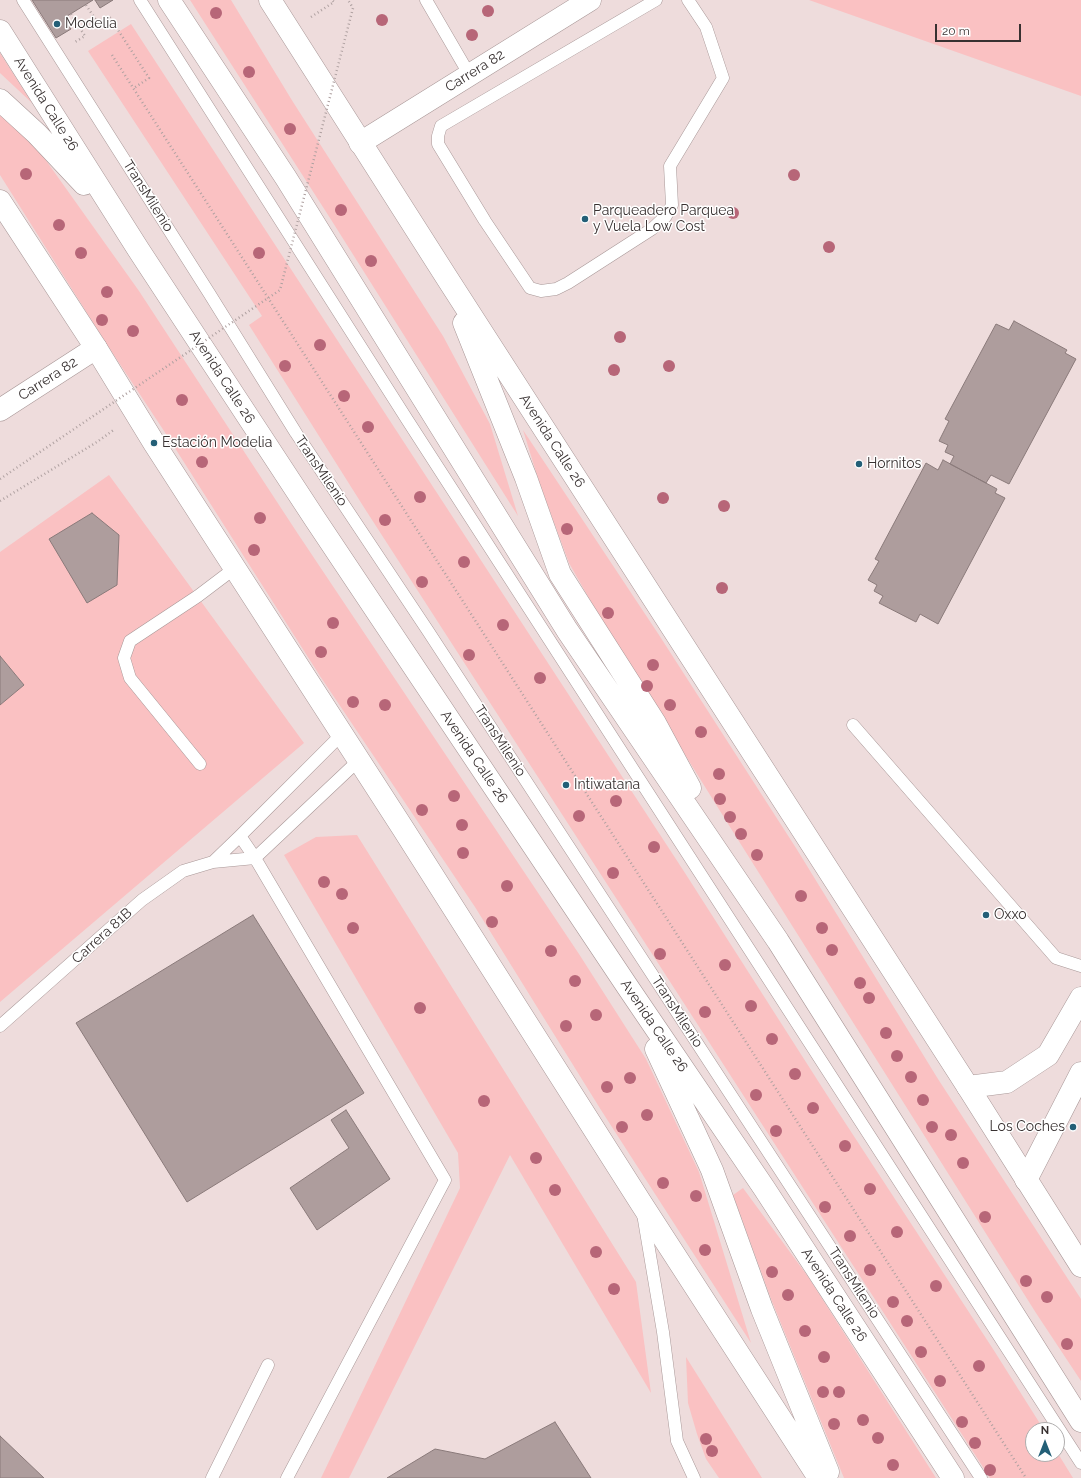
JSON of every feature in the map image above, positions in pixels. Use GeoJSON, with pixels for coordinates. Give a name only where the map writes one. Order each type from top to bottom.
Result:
{"type":"FeatureCollection","features":[{"type":"Feature","properties":{"kind":"main road"},"geometry":{"type":"LineString","coordinates":[[169,0],[286,178],[567,630],[778,941],[1081,1421]]}},
{"type":"Feature","properties":{"kind":"main road","name":"Avenida Calle 26"},"geometry":{"type":"LineString","coordinates":[[270,0],[446,278],[968,1087],[1081,1266]]}},
{"type":"Feature","properties":{"kind":"main road","name":"Carrera 82"},"geometry":{"type":"LineString","coordinates":[[360,143],[590,0]]}},
{"type":"Feature","properties":{"kind":"main road","name":"Avenida Calle 26"},"geometry":{"type":"LineString","coordinates":[[0,31],[138,249],[332,545],[626,986],[764,1188],[953,1478]]}},
{"type":"Feature","properties":{"kind":"main road"},"geometry":{"type":"LineString","coordinates":[[0,100],[37,134],[72,170],[138,249]]}},
{"type":"Feature","properties":{"kind":"main road"},"geometry":{"type":"LineString","coordinates":[[0,201],[96,348],[154,443],[819,1478]]}},
{"type":"Feature","properties":{"kind":"main road"},"geometry":{"type":"LineString","coordinates":[[446,278],[526,478],[560,574],[655,723],[744,890]]}},
{"type":"Feature","properties":{"kind":"main road","name":"Carrera 82"},"geometry":{"type":"LineString","coordinates":[[0,410],[96,348]]}},
{"type":"Feature","properties":{"kind":"main road"},"geometry":{"type":"LineString","coordinates":[[626,986],[712,1170],[762,1309],[830,1478]]}},
{"type":"Feature","properties":{"kind":"main road"},"geometry":{"type":"LineString","coordinates":[[968,1087],[1007,1082],[1048,1055],[1081,998]]}},
{"type":"Feature","properties":{"kind":"main road"},"geometry":{"type":"LineString","coordinates":[[1026,1180],[1081,1073]]}},
{"type":"Feature","properties":{"kind":"lane","name":"TransMilenio"},"geometry":{"type":"LineString","coordinates":[[23,0],[205,286],[296,433],[428,632],[981,1478]]}},
{"type":"Feature","properties":{"kind":"lane"},"geometry":{"type":"LineString","coordinates":[[140,0],[403,415],[1081,1464]]}},
{"type":"Feature","properties":{"kind":"lane"},"geometry":{"type":"LineString","coordinates":[[426,0],[469,74]]}},
{"type":"Feature","properties":{"kind":"lane"},"geometry":{"type":"LineString","coordinates":[[656,0],[441,126],[438,136],[438,144],[485,221],[530,288],[541,291],[556,289],[568,283],[652,229],[666,216],[672,205],[670,166],[723,78],[706,27],[688,0]]}},
{"type":"Feature","properties":{"kind":"lane"},"geometry":{"type":"LineString","coordinates":[[200,764],[130,678],[124,658],[130,641],[198,596],[235,568]]}},
{"type":"Feature","properties":{"kind":"lane"},"geometry":{"type":"LineString","coordinates":[[854,725],[1056,958],[1081,966]]}},
{"type":"Feature","properties":{"kind":"lane","name":"Carrera 81B"},"geometry":{"type":"LineString","coordinates":[[213,862],[342,734]]}},
{"type":"Feature","properties":{"kind":"lane"},"geometry":{"type":"LineString","coordinates":[[255,858],[359,760]]}},
{"type":"Feature","properties":{"kind":"lane"},"geometry":{"type":"LineString","coordinates":[[240,836],[255,858],[445,1180],[287,1478]]}},
{"type":"Feature","properties":{"kind":"lane","name":"Carrera 81B"},"geometry":{"type":"LineString","coordinates":[[0,1026],[142,900],[183,871],[213,862],[255,858]]}},
{"type":"Feature","properties":{"kind":"lane"},"geometry":{"type":"LineString","coordinates":[[641,1203],[663,1332],[677,1441],[694,1478]]}},
{"type":"Feature","properties":{"kind":"lane"},"geometry":{"type":"LineString","coordinates":[[212,1478],[268,1365]]}},
{"type":"Feature","properties":{"kind":"path"},"geometry":{"type":"LineString","coordinates":[[0,479],[280,290],[353,8],[348,0]]}},
{"type":"Feature","properties":{"kind":"path"},"geometry":{"type":"LineString","coordinates":[[86,5],[98,23],[109,16],[149,78],[134,88]]}},
{"type":"Feature","properties":{"kind":"path"},"geometry":{"type":"LineString","coordinates":[[71,14],[85,36],[72,44]]}},
{"type":"Feature","properties":{"kind":"path"},"geometry":{"type":"LineString","coordinates":[[112,55],[1026,1478]]}},
{"type":"Feature","properties":{"kind":"path"},"geometry":{"type":"LineString","coordinates":[[0,501],[97,442]]}},
{"type":"Feature","properties":{"kind":"shaded area"},"geometry":{"type":"Polygon","coordinates":[[[190,0],[231,0],[293,102],[443,336],[490,424],[518,516],[330,218],[190,0]]]}},
{"type":"Feature","properties":{"kind":"shaded area"},"geometry":{"type":"Polygon","coordinates":[[[809,0],[1081,0],[1081,96],[809,0]]]}},
{"type":"Feature","properties":{"kind":"shaded area"},"geometry":{"type":"Polygon","coordinates":[[[131,24],[685,873],[1039,1422],[1025,1422],[1025,1462],[1063,1462],[1073,1478],[990,1478],[365,509],[249,325],[262,316],[88,51],[131,24]]]}},
{"type":"Feature","properties":{"kind":"shaded area"},"geometry":{"type":"Polygon","coordinates":[[[0,53],[32,103],[0,73],[0,53]]]}},
{"type":"Feature","properties":{"kind":"shaded area"},"geometry":{"type":"Polygon","coordinates":[[[0,114],[35,145],[139,291],[298,534],[579,954],[646,1059],[699,1172],[751,1343],[601,1110],[475,907],[320,676],[0,175],[0,114]]]}},
{"type":"Feature","properties":{"kind":"shaded area"},"geometry":{"type":"Polygon","coordinates":[[[523,430],[659,635],[796,848],[938,1079],[1081,1299],[1081,1381],[1036,1313],[603,623],[569,563],[540,485],[523,430]]]}},
{"type":"Feature","properties":{"kind":"shaded area"},"geometry":{"type":"Polygon","coordinates":[[[109,475],[304,743],[0,1002],[0,705],[24,685],[0,656],[0,552],[109,475]]]}},
{"type":"Feature","properties":{"kind":"shaded area"},"geometry":{"type":"Polygon","coordinates":[[[357,835],[636,1282],[651,1393],[510,1155],[349,1478],[321,1478],[460,1188],[458,1153],[284,855],[316,837],[357,835]]]}},
{"type":"Feature","properties":{"kind":"shaded area"},"geometry":{"type":"Polygon","coordinates":[[[743,1188],[809,1278],[936,1478],[844,1478],[771,1299],[733,1195],[743,1188]]]}},
{"type":"Feature","properties":{"kind":"shaded area"},"geometry":{"type":"Polygon","coordinates":[[[686,1357],[762,1478],[719,1478],[706,1459],[688,1403],[686,1357]]]}},
{"type":"Feature","properties":{"kind":"building","name":"Modelia"},"geometry":{"type":"Polygon","coordinates":[[[32,0],[93,0],[64,18],[71,29],[56,38],[32,0]]]}},
{"type":"Feature","properties":{"kind":"building","name":"Modelia"},"geometry":{"type":"Polygon","coordinates":[[[95,0],[113,0],[100,8],[95,0]]]}},
{"type":"Feature","properties":{"kind":"building"},"geometry":{"type":"Polygon","coordinates":[[[1014,321],[1067,350],[1065,353],[1076,359],[1009,484],[991,475],[986,483],[950,464],[954,456],[945,452],[948,445],[939,441],[949,421],[945,419],[996,324],[1009,330],[1014,321]]]}},
{"type":"Feature","properties":{"kind":"building"},"geometry":{"type":"Polygon","coordinates":[[[943,460],[997,489],[995,493],[1005,498],[938,624],[920,614],[916,622],[879,603],[883,596],[874,591],[877,585],[868,580],[879,561],[875,559],[926,463],[938,470],[943,460]]]}},
{"type":"Feature","properties":{"kind":"building"},"geometry":{"type":"Polygon","coordinates":[[[92,513],[119,535],[117,585],[87,603],[49,539],[92,513]]]}},
{"type":"Feature","properties":{"kind":"building"},"geometry":{"type":"Polygon","coordinates":[[[0,656],[24,685],[0,705],[0,656]]]}},
{"type":"Feature","properties":{"kind":"building"},"geometry":{"type":"Polygon","coordinates":[[[253,915],[364,1093],[187,1202],[76,1023],[253,915]]]}},
{"type":"Feature","properties":{"kind":"building"},"geometry":{"type":"Polygon","coordinates":[[[346,1110],[390,1179],[317,1230],[290,1188],[349,1148],[331,1120],[346,1110]]]}},
{"type":"Feature","properties":{"kind":"building"},"geometry":{"type":"Polygon","coordinates":[[[555,1422],[591,1478],[387,1478],[435,1449],[485,1459],[555,1422]]]}},
{"type":"Feature","properties":{"kind":"building"},"geometry":{"type":"Polygon","coordinates":[[[0,1436],[44,1478],[0,1478],[0,1436]]]}},
{"type":"Feature","properties":{"kind":"place","name":"Modelia"},"geometry":{"type":"Point","coordinates":[57,24]}},
{"type":"Feature","properties":{"kind":"place","name":"Parqueadero Parquea y Vuela Low Cost"},"geometry":{"type":"Point","coordinates":[585,219]}},
{"type":"Feature","properties":{"kind":"place","name":"Estación Modelia"},"geometry":{"type":"Point","coordinates":[154,443]}},
{"type":"Feature","properties":{"kind":"place","name":"Hornitos"},"geometry":{"type":"Point","coordinates":[859,464]}},
{"type":"Feature","properties":{"kind":"place","name":"Intiwatana"},"geometry":{"type":"Point","coordinates":[566,785]}},
{"type":"Feature","properties":{"kind":"place","name":"Oxxo"},"geometry":{"type":"Point","coordinates":[986,915]}},
{"type":"Feature","properties":{"kind":"place","name":"Los Coches"},"geometry":{"type":"Point","coordinates":[1073,1127]}}]}
